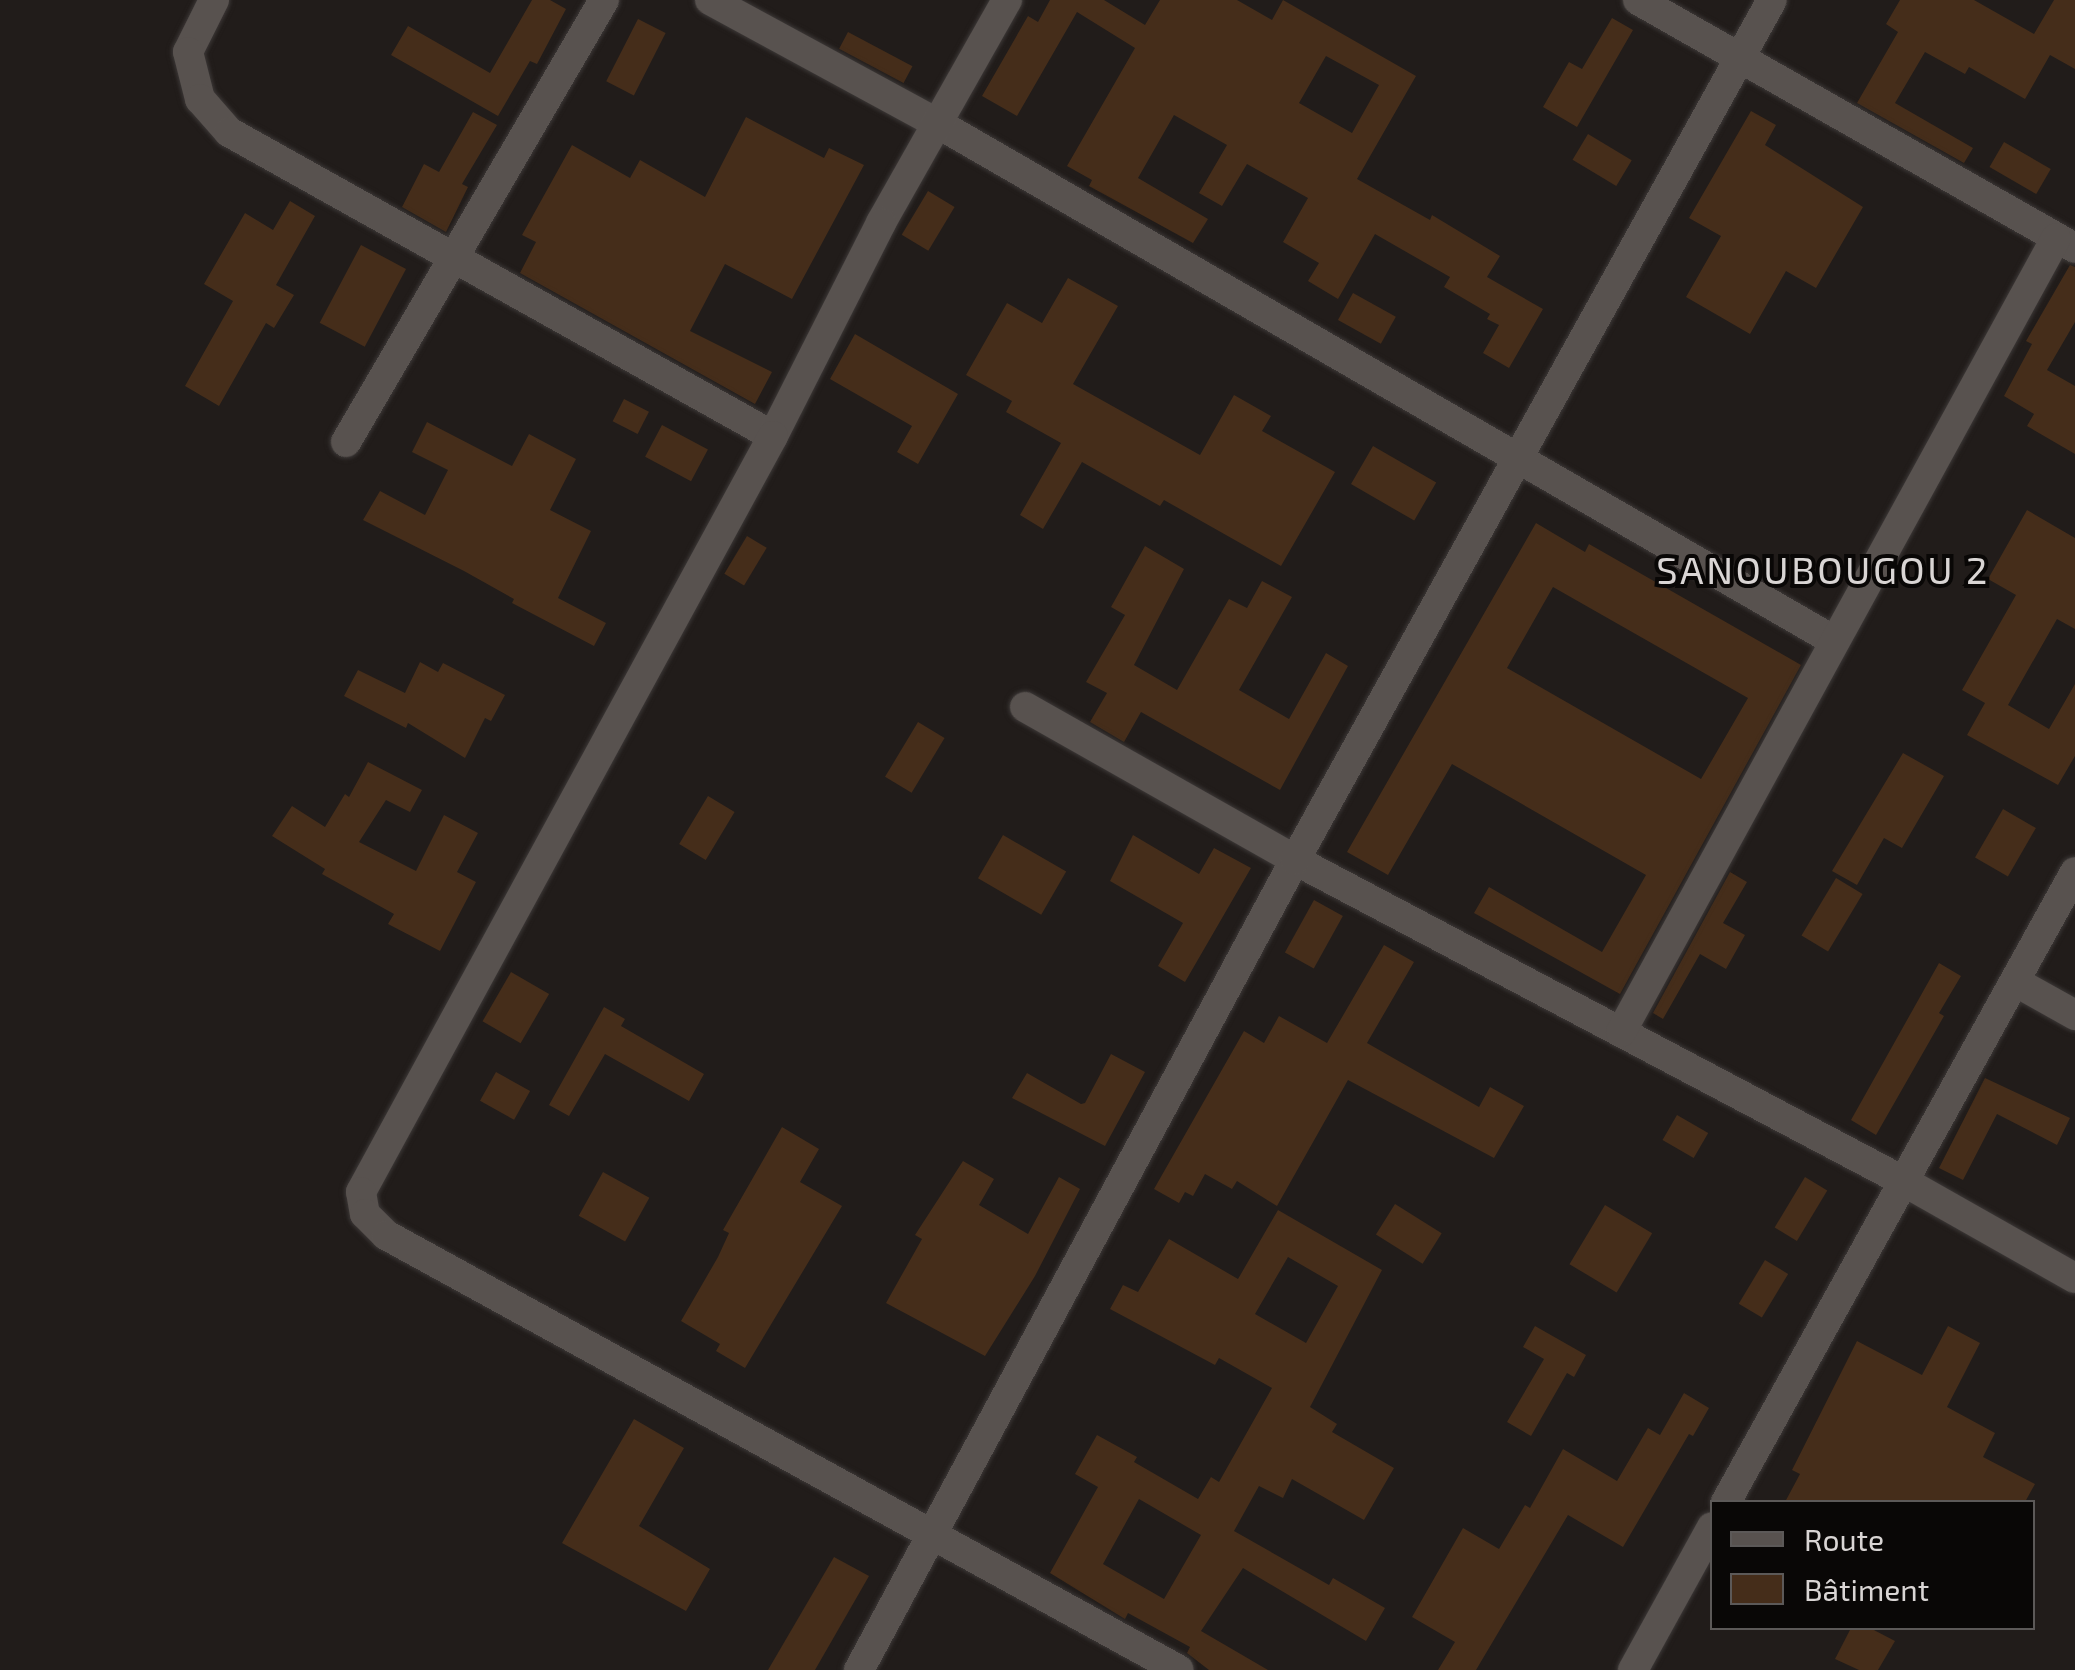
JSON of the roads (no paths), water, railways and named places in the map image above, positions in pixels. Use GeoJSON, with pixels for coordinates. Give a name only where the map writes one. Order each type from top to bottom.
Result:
{"type":"FeatureCollection","features":[{"type":"Feature","properties":{"kind":"street"},"geometry":{"type":"LineString","coordinates":[[214,0],[188,52],[200,99],[228,132],[773,436]]}},
{"type":"Feature","properties":{"kind":"street"},"geometry":{"type":"LineString","coordinates":[[346,442],[457,258],[604,0]]}},
{"type":"Feature","properties":{"kind":"street"},"geometry":{"type":"LineString","coordinates":[[710,0],[937,123],[1833,640]]}},
{"type":"Feature","properties":{"kind":"street"},"geometry":{"type":"LineString","coordinates":[[1007,0],[361,1192],[365,1214],[386,1235],[1179,1670]]}},
{"type":"Feature","properties":{"kind":"street"},"geometry":{"type":"LineString","coordinates":[[1621,1032],[1833,640],[2065,243],[1638,0]]}},
{"type":"Feature","properties":{"kind":"street"},"geometry":{"type":"LineString","coordinates":[[858,1670],[1295,860],[1772,0]]}},
{"type":"Feature","properties":{"kind":"street"},"geometry":{"type":"LineString","coordinates":[[1025,707],[1295,860],[1906,1182],[2075,1278]]}},
{"type":"Feature","properties":{"kind":"street"},"geometry":{"type":"LineString","coordinates":[[1727,1500],[2075,872]]}},
{"type":"Feature","properties":{"kind":"street"},"geometry":{"type":"LineString","coordinates":[[2016,982],[2075,1015]]}},
{"type":"Feature","properties":{"kind":"street"},"geometry":{"type":"LineString","coordinates":[[1633,1670],[1710,1531]]}},
{"type":"Feature","properties":{"kind":"district","name":"SANOUBOUGOU 2"},"geometry":{"type":"Point","coordinates":[1823,570]}}]}
